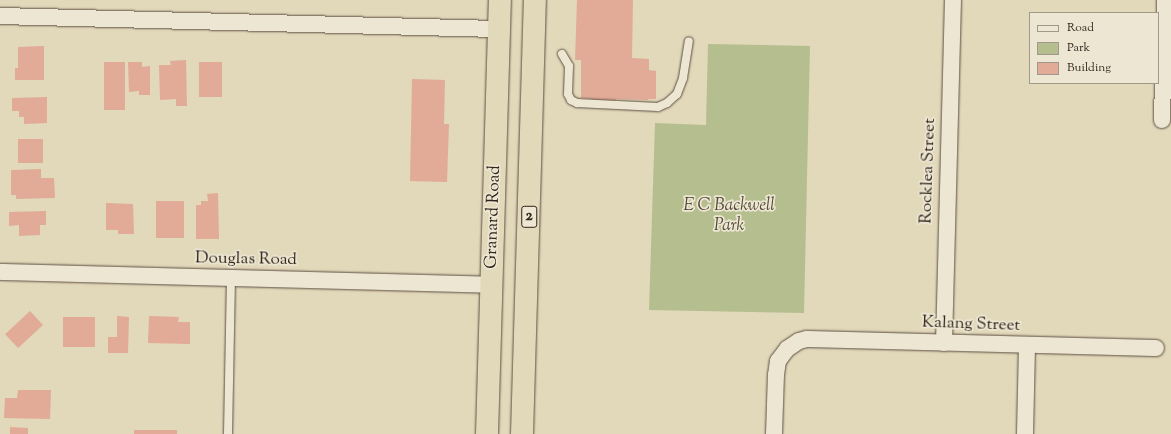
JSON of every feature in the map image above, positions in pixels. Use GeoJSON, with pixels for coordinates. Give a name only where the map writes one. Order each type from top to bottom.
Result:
{"type":"FeatureCollection","features":[{"type":"Feature","properties":{"kind":"highway","name":"Granard Road"},"geometry":{"type":"LineString","coordinates":[[487,434],[500,0]]}},
{"type":"Feature","properties":{"kind":"highway","name":"Granard Road"},"geometry":{"type":"LineString","coordinates":[[522,434],[535,0]]}},
{"type":"Feature","properties":{"kind":"street","name":"Rocklea Street"},"geometry":{"type":"LineString","coordinates":[[944,343],[953,0]]}},
{"type":"Feature","properties":{"kind":"street"},"geometry":{"type":"LineString","coordinates":[[1162,120],[1165,0]]}},
{"type":"Feature","properties":{"kind":"street"},"geometry":{"type":"LineString","coordinates":[[0,16],[499,29]]}},
{"type":"Feature","properties":{"kind":"street","name":"Douglas Road"},"geometry":{"type":"LineString","coordinates":[[0,272],[492,285]]}},
{"type":"Feature","properties":{"kind":"street","name":"Kalang Street"},"geometry":{"type":"LineString","coordinates":[[774,434],[776,366],[787,348],[799,341],[814,339],[1156,348]]}},
{"type":"Feature","properties":{"kind":"street"},"geometry":{"type":"LineString","coordinates":[[1025,434],[1027,345]]}},
{"type":"Feature","properties":{"kind":"lane"},"geometry":{"type":"LineString","coordinates":[[562,54],[568,66],[568,94],[571,100],[577,103],[658,107],[667,103],[676,94],[684,78],[689,41]]}},
{"type":"Feature","properties":{"kind":"lane"},"geometry":{"type":"LineString","coordinates":[[228,434],[231,279]]}},
{"type":"Feature","properties":{"kind":"green space","name":"E C Backwell Park"},"geometry":{"type":"Polygon","coordinates":[[[708,44],[810,46],[804,313],[649,310],[655,123],[706,125],[708,44]]]}},
{"type":"Feature","properties":{"kind":"building"},"geometry":{"type":"Polygon","coordinates":[[[577,0],[633,0],[632,58],[649,59],[649,70],[656,71],[656,99],[616,99],[616,104],[591,103],[592,99],[581,98],[581,60],[575,60],[577,0]]]}},
{"type":"Feature","properties":{"kind":"building"},"geometry":{"type":"Polygon","coordinates":[[[44,46],[44,80],[15,80],[15,68],[18,68],[18,47],[44,46]]]}},
{"type":"Feature","properties":{"kind":"building"},"geometry":{"type":"Polygon","coordinates":[[[186,60],[187,106],[176,106],[176,99],[160,100],[159,65],[171,65],[170,61],[186,60]]]}},
{"type":"Feature","properties":{"kind":"building"},"geometry":{"type":"Polygon","coordinates":[[[104,62],[125,62],[125,110],[104,110],[104,62]]]}},
{"type":"Feature","properties":{"kind":"building"},"geometry":{"type":"Polygon","coordinates":[[[128,62],[142,62],[142,67],[150,66],[150,95],[139,95],[139,91],[129,92],[128,62]]]}},
{"type":"Feature","properties":{"kind":"building"},"geometry":{"type":"Polygon","coordinates":[[[199,62],[222,62],[222,97],[199,97],[199,62]]]}},
{"type":"Feature","properties":{"kind":"building"},"geometry":{"type":"Polygon","coordinates":[[[412,79],[445,80],[444,124],[449,124],[447,182],[410,181],[412,79]]]}},
{"type":"Feature","properties":{"kind":"building"},"geometry":{"type":"Polygon","coordinates":[[[47,97],[47,123],[24,124],[24,117],[19,117],[19,111],[12,111],[12,98],[47,97]]]}},
{"type":"Feature","properties":{"kind":"building"},"geometry":{"type":"Polygon","coordinates":[[[18,139],[43,139],[43,163],[18,163],[18,139]]]}},
{"type":"Feature","properties":{"kind":"building"},"geometry":{"type":"Polygon","coordinates":[[[41,169],[41,178],[54,178],[55,198],[16,199],[16,195],[11,195],[11,170],[41,169]]]}},
{"type":"Feature","properties":{"kind":"building"},"geometry":{"type":"Polygon","coordinates":[[[218,193],[219,239],[196,239],[196,205],[201,205],[201,201],[208,201],[207,194],[218,193]]]}},
{"type":"Feature","properties":{"kind":"building"},"geometry":{"type":"Polygon","coordinates":[[[156,201],[184,201],[184,238],[156,238],[156,201]]]}},
{"type":"Feature","properties":{"kind":"building"},"geometry":{"type":"Polygon","coordinates":[[[106,203],[133,204],[134,234],[118,234],[118,230],[106,230],[106,203]]]}},
{"type":"Feature","properties":{"kind":"building"},"geometry":{"type":"Polygon","coordinates":[[[46,211],[46,225],[40,225],[40,235],[19,236],[19,225],[9,226],[9,212],[46,211]]]}},
{"type":"Feature","properties":{"kind":"building"},"geometry":{"type":"Polygon","coordinates":[[[30,311],[43,325],[18,348],[5,334],[30,311]]]}},
{"type":"Feature","properties":{"kind":"building"},"geometry":{"type":"Polygon","coordinates":[[[117,316],[129,317],[128,353],[108,353],[108,337],[117,337],[117,316]]]}},
{"type":"Feature","properties":{"kind":"building"},"geometry":{"type":"Polygon","coordinates":[[[149,316],[179,317],[178,322],[190,322],[190,344],[148,343],[149,316]]]}},
{"type":"Feature","properties":{"kind":"building"},"geometry":{"type":"Polygon","coordinates":[[[63,317],[95,317],[95,347],[63,347],[63,317]]]}},
{"type":"Feature","properties":{"kind":"building"},"geometry":{"type":"Polygon","coordinates":[[[18,390],[51,390],[50,419],[4,418],[5,398],[17,398],[18,390]]]}},
{"type":"Feature","properties":{"kind":"building"},"geometry":{"type":"Polygon","coordinates":[[[10,427],[28,428],[28,434],[10,434],[10,427]]]}},
{"type":"Feature","properties":{"kind":"building"},"geometry":{"type":"Polygon","coordinates":[[[134,430],[177,430],[177,434],[134,434],[134,430]]]}}]}
